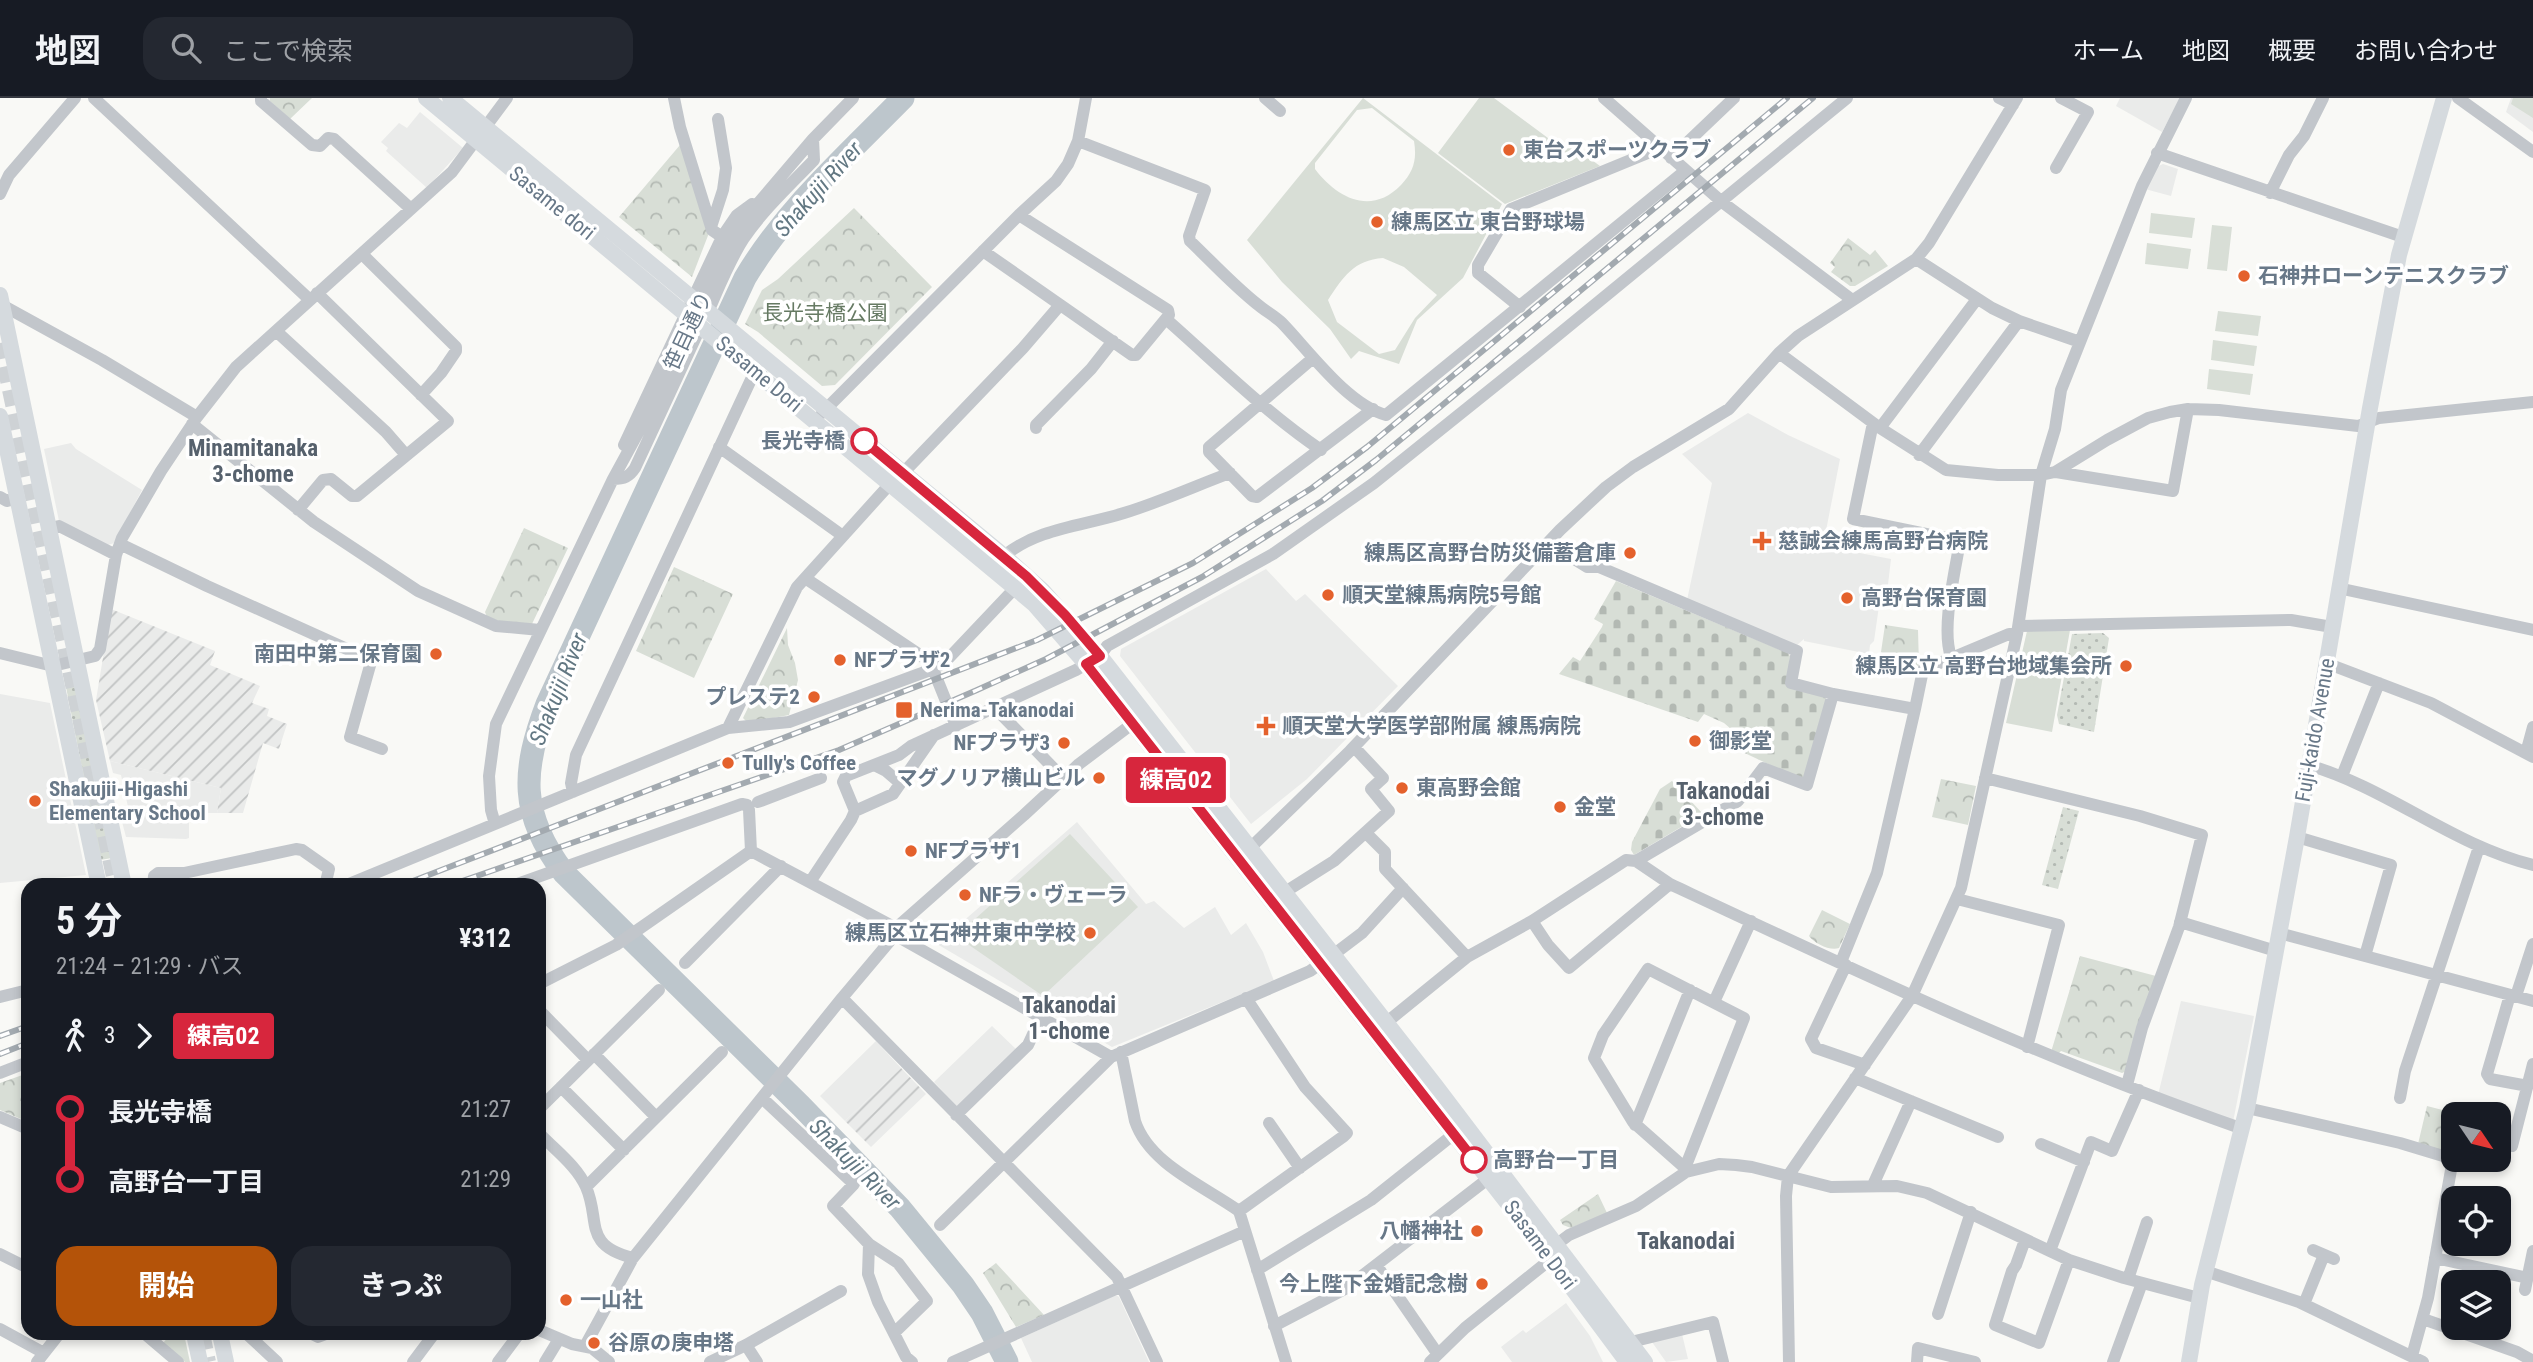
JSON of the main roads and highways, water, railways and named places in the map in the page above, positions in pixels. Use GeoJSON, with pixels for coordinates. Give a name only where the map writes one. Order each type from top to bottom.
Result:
{"type":"FeatureCollection","features":[{"type":"Feature","properties":{"kind":"main road"},"geometry":{"type":"LineString","coordinates":[[426,98],[481,134]]}},
{"type":"Feature","properties":{"kind":"main road","name":"Sasame Dori"},"geometry":{"type":"LineString","coordinates":[[450,98],[481,134],[736,345],[755,371],[903,473],[1043,591],[1093,660],[1327,960],[1454,1134],[1631,1342],[1645,1362]]}},
{"type":"Feature","properties":{"kind":"main road","name":"Fuji-kaido Avenue"},"geometry":{"type":"LineString","coordinates":[[2189,1362],[2205,1271],[2247,1108],[2297,837],[2338,588],[2403,237],[2444,98]]}},
{"type":"Feature","properties":{"kind":"main road"},"geometry":{"type":"LineString","coordinates":[[1,300],[122,878]]}},
{"type":"Feature","properties":{"kind":"main road"},"geometry":{"type":"LineString","coordinates":[[736,345],[820,415]]}},
{"type":"Feature","properties":{"kind":"main road","name":"Sasame Dori"},"geometry":{"type":"LineString","coordinates":[[820,415],[890,484],[1016,587],[1093,660],[1132,724],[1244,853],[1285,892],[1327,960],[1387,1022],[1554,1251],[1627,1362]]}},
{"type":"Feature","properties":{"kind":"main road"},"geometry":{"type":"LineString","coordinates":[[0,416],[97,878]]}},
{"type":"Feature","properties":{"kind":"main road"},"geometry":{"type":"LineString","coordinates":[[195,1340],[200,1362]]}},
{"type":"Feature","properties":{"kind":"main road"},"geometry":{"type":"LineString","coordinates":[[221,1340],[226,1362]]}},
{"type":"Feature","properties":{"kind":"waterway","name":"Shakujii River"},"geometry":{"type":"LineString","coordinates":[[903,98],[798,206],[745,278],[547,704],[533,750],[529,791],[539,831],[549,852],[564,873],[801,1106],[900,1208],[963,1285],[982,1313],[1007,1362]]}},
{"type":"Feature","properties":{"kind":"tunnel"},"geometry":{"type":"LineString","coordinates":[[0,343],[114,878]]}},
{"type":"Feature","properties":{"kind":"tunnel"},"geometry":{"type":"LineString","coordinates":[[203,1340],[208,1362]]}},
{"type":"Feature","properties":{"kind":"railway"},"geometry":{"type":"LineString","coordinates":[[421,878],[1037,640],[1193,563],[1312,488],[1367,447],[1787,98]]}},
{"type":"Feature","properties":{"kind":"railway"},"geometry":{"type":"LineString","coordinates":[[471,878],[839,750],[1046,659],[1202,577],[1322,501],[1376,460],[1813,98]]}},
{"type":"Feature","properties":{"kind":"railway"},"geometry":{"type":"LineString","coordinates":[[0,1036],[21,1028]]}},
{"type":"Feature","properties":{"kind":"railway"},"geometry":{"type":"LineString","coordinates":[[0,1054],[21,1046]]}},
{"type":"Feature","properties":{"kind":"place","name":"東台スポーツクラブ"},"geometry":{"type":"Point","coordinates":[1509,150]}},
{"type":"Feature","properties":{"kind":"place","name":"練馬区立 東台野球場"},"geometry":{"type":"Point","coordinates":[1377,222]}},
{"type":"Feature","properties":{"kind":"place","name":"石神井ローンテニスクラブ"},"geometry":{"type":"Point","coordinates":[2244,276]}},
{"type":"Feature","properties":{"kind":"place","name":"長光寺橋"},"geometry":{"type":"Point","coordinates":[864,441]}},
{"type":"Feature","properties":{"kind":"place","name":"慈誠会練馬高野台病院"},"geometry":{"type":"Point","coordinates":[1762,541]}},
{"type":"Feature","properties":{"kind":"place","name":"練馬区高野台防災備蓄倉庫"},"geometry":{"type":"Point","coordinates":[1630,553]}},
{"type":"Feature","properties":{"kind":"place","name":"順天堂練馬病院5号館"},"geometry":{"type":"Point","coordinates":[1328,595]}},
{"type":"Feature","properties":{"kind":"place","name":"高野台保育園"},"geometry":{"type":"Point","coordinates":[1847,598]}},
{"type":"Feature","properties":{"kind":"place","name":"南田中第二保育園"},"geometry":{"type":"Point","coordinates":[436,654]}},
{"type":"Feature","properties":{"kind":"place","name":"NFプラザ2"},"geometry":{"type":"Point","coordinates":[840,660]}},
{"type":"Feature","properties":{"kind":"place","name":"練馬区立 高野台地域集会所"},"geometry":{"type":"Point","coordinates":[2126,666]}},
{"type":"Feature","properties":{"kind":"place","name":"プレステ2"},"geometry":{"type":"Point","coordinates":[814,697]}},
{"type":"Feature","properties":{"kind":"place","name":"Nerima-Takanodai"},"geometry":{"type":"Point","coordinates":[904,710]}},
{"type":"Feature","properties":{"kind":"place","name":"順天堂大学医学部附属 練馬病院"},"geometry":{"type":"Point","coordinates":[1266,726]}},
{"type":"Feature","properties":{"kind":"place","name":"御影堂"},"geometry":{"type":"Point","coordinates":[1695,741]}},
{"type":"Feature","properties":{"kind":"place","name":"NFプラザ3"},"geometry":{"type":"Point","coordinates":[1064,743]}},
{"type":"Feature","properties":{"kind":"place","name":"Tully's Coffee"},"geometry":{"type":"Point","coordinates":[728,763]}},
{"type":"Feature","properties":{"kind":"place","name":"マグノリア横山ビル"},"geometry":{"type":"Point","coordinates":[1099,778]}},
{"type":"Feature","properties":{"kind":"place","name":"東高野会館"},"geometry":{"type":"Point","coordinates":[1402,788]}},
{"type":"Feature","properties":{"kind":"place","name":"Shakujii-Higashi Elementary School"},"geometry":{"type":"Point","coordinates":[35,801]}},
{"type":"Feature","properties":{"kind":"place","name":"金堂"},"geometry":{"type":"Point","coordinates":[1560,807]}},
{"type":"Feature","properties":{"kind":"place","name":"NFプラザ1"},"geometry":{"type":"Point","coordinates":[911,851]}},
{"type":"Feature","properties":{"kind":"place","name":"NFラ・ヴェーラ"},"geometry":{"type":"Point","coordinates":[965,895]}},
{"type":"Feature","properties":{"kind":"place","name":"練馬区立石神井東中学校"},"geometry":{"type":"Point","coordinates":[1090,933]}},
{"type":"Feature","properties":{"kind":"place","name":"高野台一丁目"},"geometry":{"type":"Point","coordinates":[1474,1160]}},
{"type":"Feature","properties":{"kind":"place","name":"八幡神社"},"geometry":{"type":"Point","coordinates":[1477,1231]}},
{"type":"Feature","properties":{"kind":"place","name":"今上陛下金婚記念樹"},"geometry":{"type":"Point","coordinates":[1482,1284]}},
{"type":"Feature","properties":{"kind":"place","name":"一山社"},"geometry":{"type":"Point","coordinates":[566,1300]}},
{"type":"Feature","properties":{"kind":"place","name":"谷原の庚申塔"},"geometry":{"type":"Point","coordinates":[594,1343]}},
{"type":"Feature","properties":{"kind":"district","name":"Minamitanaka 3-chome"},"geometry":{"type":"Point","coordinates":[253,461]}},
{"type":"Feature","properties":{"kind":"district","name":"Takanodai 3-chome"},"geometry":{"type":"Point","coordinates":[1723,804]}},
{"type":"Feature","properties":{"kind":"district","name":"Takanodai 1-chome"},"geometry":{"type":"Point","coordinates":[1069,1018]}},
{"type":"Feature","properties":{"kind":"district","name":"Takanodai"},"geometry":{"type":"Point","coordinates":[1686,1241]}},
{"type":"Feature","properties":{"kind":"park label","name":"長光寺橋公園"},"geometry":{"type":"Point","coordinates":[825,313]}}]}
